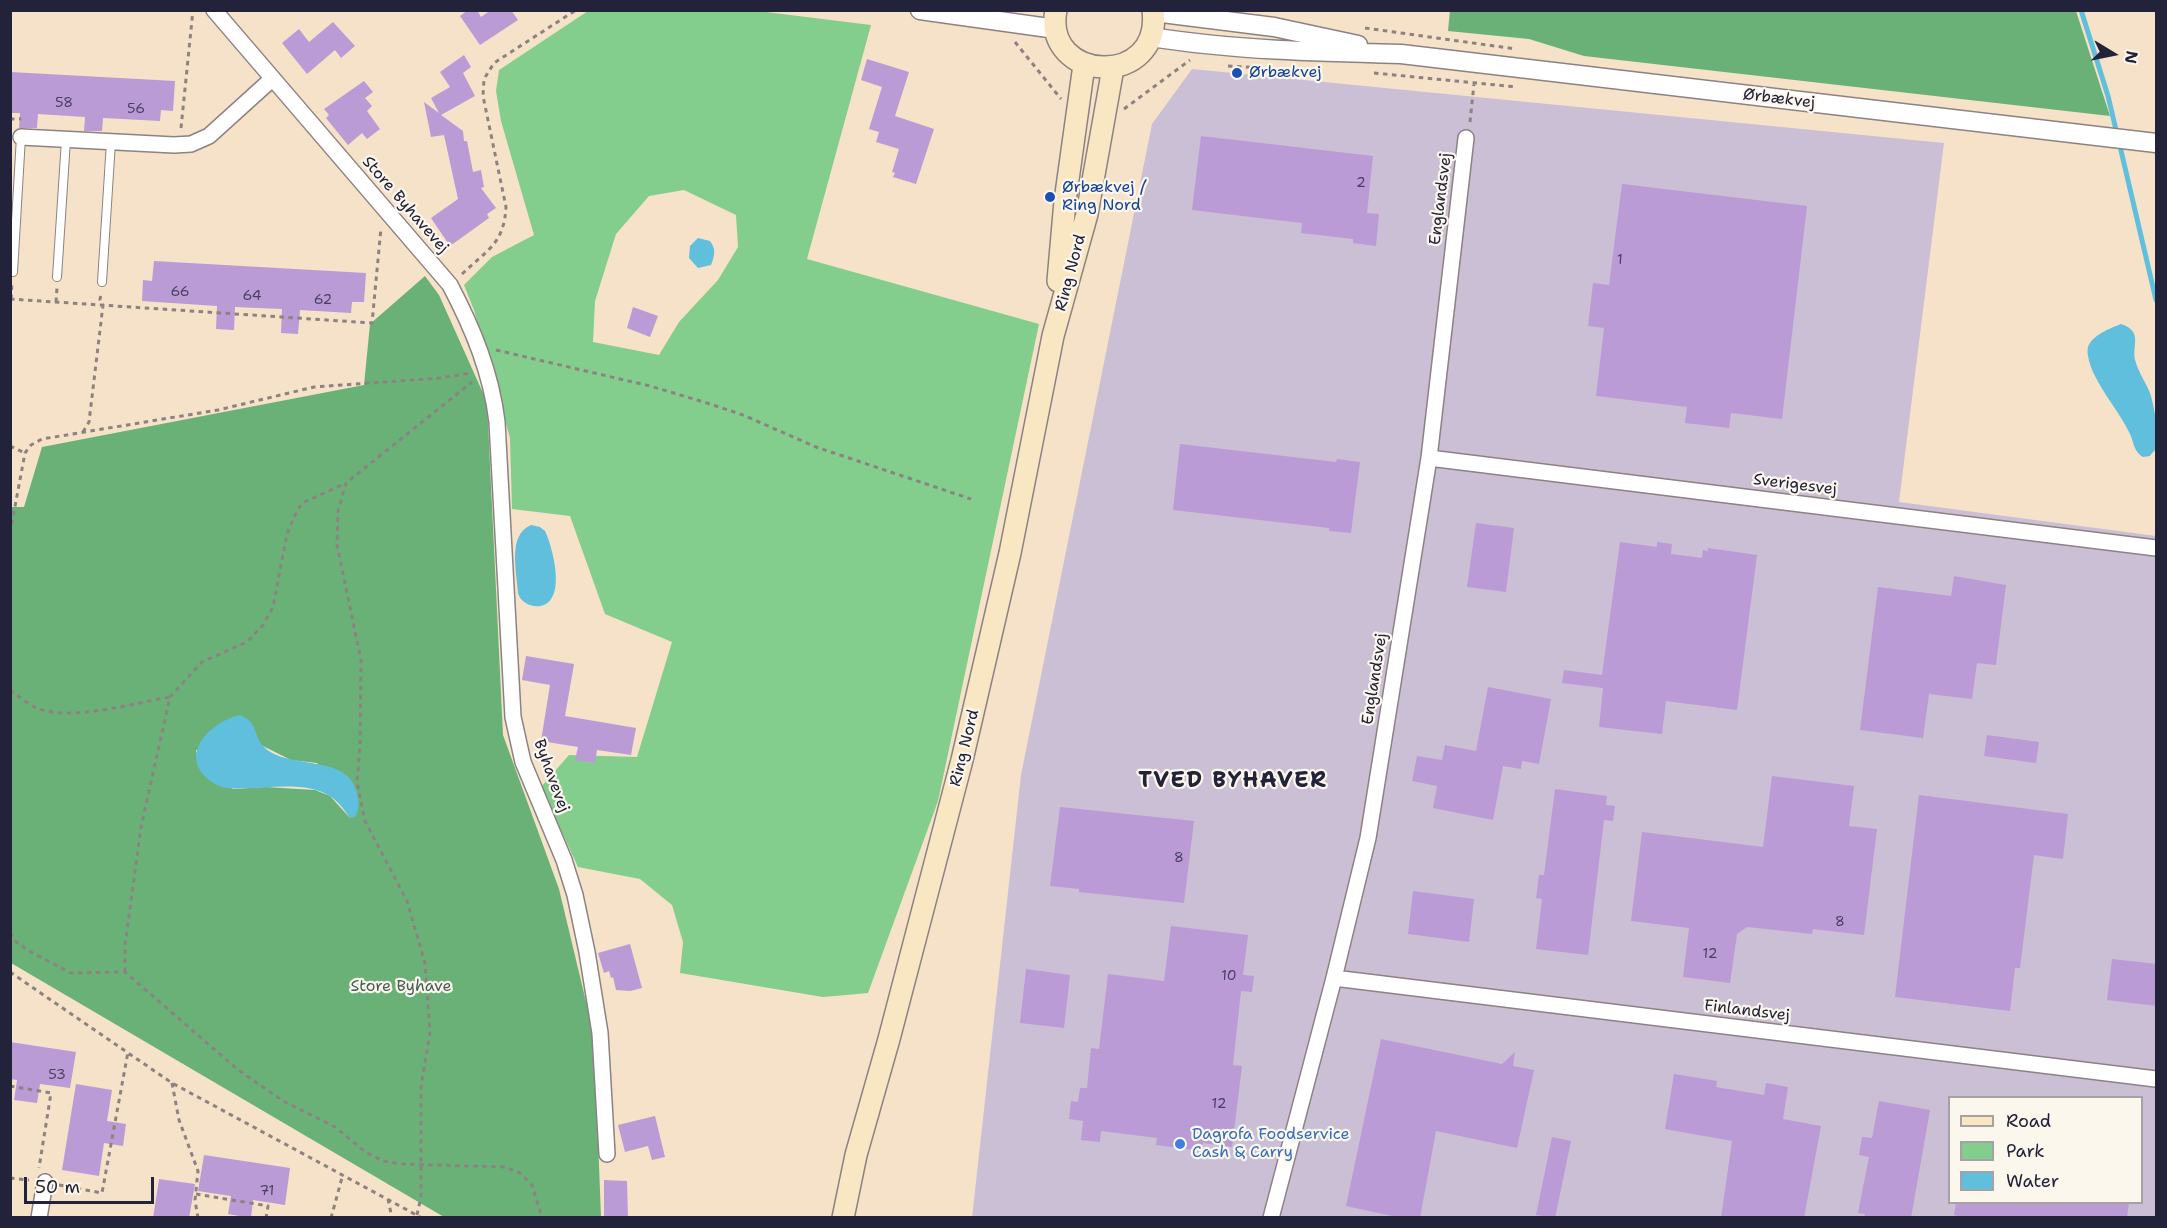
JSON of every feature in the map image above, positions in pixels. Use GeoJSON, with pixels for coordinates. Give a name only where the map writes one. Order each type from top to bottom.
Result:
{"type":"FeatureCollection","features":[{"type":"Feature","properties":{"kind":"main road"},"geometry":{"type":"LineString","coordinates":[[1056,20],[1061,44],[1071,55],[1084,65],[1113,68],[1129,63],[1142,52],[1151,37],[1154,11]]}},
{"type":"Feature","properties":{"kind":"main road","name":"Ring Nord"},"geometry":{"type":"LineString","coordinates":[[1053,336],[1065,201],[1084,65]]}},
{"type":"Feature","properties":{"kind":"main road","name":"Ring Nord"},"geometry":{"type":"LineString","coordinates":[[833,1218],[856,1155],[889,1039],[962,760],[1010,553],[1053,336],[1087,214],[1113,68]]}},
{"type":"Feature","properties":{"kind":"main road","name":"Ring Nord"},"geometry":{"type":"LineString","coordinates":[[843,1218],[856,1155]]}},
{"type":"Feature","properties":{"kind":"street","name":"Store Byhavevej"},"geometry":{"type":"LineString","coordinates":[[214,10],[450,285],[470,325],[488,370]]}},
{"type":"Feature","properties":{"kind":"street"},"geometry":{"type":"LineString","coordinates":[[920,10],[1016,24],[1056,20]]}},
{"type":"Feature","properties":{"kind":"street","name":"Ørbækvej"},"geometry":{"type":"LineString","coordinates":[[1154,11],[1274,27],[1401,54],[2157,143]]}},
{"type":"Feature","properties":{"kind":"street","name":"Ørbækvej"},"geometry":{"type":"LineString","coordinates":[[1151,37],[1192,44],[1290,52],[1401,54]]}},
{"type":"Feature","properties":{"kind":"street"},"geometry":{"type":"LineString","coordinates":[[21,137],[191,144],[209,136],[272,79]]}},
{"type":"Feature","properties":{"kind":"street","name":"Englandsvej"},"geometry":{"type":"LineString","coordinates":[[1271,1218],[1368,838],[1429,458],[1466,138]]}},
{"type":"Feature","properties":{"kind":"street","name":"Byhavevej"},"geometry":{"type":"LineString","coordinates":[[488,370],[497,422],[513,717],[523,762],[564,860],[575,895],[600,1034],[607,1154]]}},
{"type":"Feature","properties":{"kind":"street","name":"Sverigesvej"},"geometry":{"type":"LineString","coordinates":[[1429,458],[2157,548]]}},
{"type":"Feature","properties":{"kind":"street","name":"Finlandsvej"},"geometry":{"type":"LineString","coordinates":[[1334,978],[2157,1079]]}},
{"type":"Feature","properties":{"kind":"street"},"geometry":{"type":"LineString","coordinates":[[39,1218],[41,1182]]}},
{"type":"Feature","properties":{"kind":"lane"},"geometry":{"type":"LineString","coordinates":[[13,272],[21,137]]}},
{"type":"Feature","properties":{"kind":"lane"},"geometry":{"type":"LineString","coordinates":[[57,277],[66,140]]}},
{"type":"Feature","properties":{"kind":"lane"},"geometry":{"type":"LineString","coordinates":[[102,282],[111,142]]}},
{"type":"Feature","properties":{"kind":"path"},"geometry":{"type":"LineString","coordinates":[[181,130],[193,10]]}},
{"type":"Feature","properties":{"kind":"path"},"geometry":{"type":"LineString","coordinates":[[450,285],[500,238],[505,223],[506,207],[483,96],[484,79],[494,63],[576,10]]}},
{"type":"Feature","properties":{"kind":"path"},"geometry":{"type":"LineString","coordinates":[[1016,24],[1013,40],[1060,99],[1078,103]]}},
{"type":"Feature","properties":{"kind":"path"},"geometry":{"type":"LineString","coordinates":[[1466,138],[1470,129],[1478,43]]}},
{"type":"Feature","properties":{"kind":"path"},"geometry":{"type":"LineString","coordinates":[[1105,109],[1126,109],[1181,68],[1190,61],[1192,44]]}},
{"type":"Feature","properties":{"kind":"path"},"geometry":{"type":"LineString","coordinates":[[1221,65],[1265,68]]}},
{"type":"Feature","properties":{"kind":"path"},"geometry":{"type":"LineString","coordinates":[[1370,72],[1512,87],[1523,86]]}},
{"type":"Feature","properties":{"kind":"path"},"geometry":{"type":"LineString","coordinates":[[10,119],[22,119]]}},
{"type":"Feature","properties":{"kind":"path"},"geometry":{"type":"LineString","coordinates":[[10,299],[372,322],[382,207]]}},
{"type":"Feature","properties":{"kind":"path"},"geometry":{"type":"LineString","coordinates":[[82,433],[89,422],[103,305],[100,300],[102,282]]}},
{"type":"Feature","properties":{"kind":"path"},"geometry":{"type":"LineString","coordinates":[[479,347],[639,383],[707,403],[743,415],[816,447],[971,499]]}},
{"type":"Feature","properties":{"kind":"path"},"geometry":{"type":"LineString","coordinates":[[10,533],[25,453],[42,439],[218,410],[314,387],[440,378],[488,370]]}},
{"type":"Feature","properties":{"kind":"path"},"geometry":{"type":"LineString","coordinates":[[125,972],[125,945],[141,827],[170,697],[202,662],[247,642],[263,625],[273,607],[287,534],[292,519],[302,503],[346,483],[488,370]]}},
{"type":"Feature","properties":{"kind":"path"},"geometry":{"type":"LineString","coordinates":[[10,446],[25,453]]}},
{"type":"Feature","properties":{"kind":"path"},"geometry":{"type":"LineString","coordinates":[[346,483],[338,511],[337,546],[361,660],[360,747],[357,782],[359,799],[365,821],[407,901],[425,963],[430,1032],[421,1087],[421,1197],[417,1215]]}},
{"type":"Feature","properties":{"kind":"path"},"geometry":{"type":"LineString","coordinates":[[10,690],[35,708],[72,714],[170,697]]}},
{"type":"Feature","properties":{"kind":"path"},"geometry":{"type":"LineString","coordinates":[[10,933],[15,940],[30,951],[71,973],[125,972],[237,1069],[283,1101],[335,1128],[367,1153],[383,1161],[420,1166],[505,1167],[520,1173],[532,1185],[542,1218]]}},
{"type":"Feature","properties":{"kind":"path"},"geometry":{"type":"LineString","coordinates":[[10,972],[172,1083],[422,1218]]}},
{"type":"Feature","properties":{"kind":"path"},"geometry":{"type":"LineString","coordinates":[[10,1184],[11,1178],[102,1193],[128,1052]]}},
{"type":"Feature","properties":{"kind":"path"},"geometry":{"type":"LineString","coordinates":[[172,1083],[179,1120],[198,1172],[196,1194],[198,1218]]}},
{"type":"Feature","properties":{"kind":"path"},"geometry":{"type":"LineString","coordinates":[[10,1086],[51,1092],[41,1182]]}},
{"type":"Feature","properties":{"kind":"path"},"geometry":{"type":"LineString","coordinates":[[331,1218],[343,1174]]}},
{"type":"Feature","properties":{"kind":"path"},"geometry":{"type":"LineString","coordinates":[[196,1194],[268,1206],[266,1218]]}},
{"type":"Feature","properties":{"kind":"path"},"geometry":{"type":"LineString","coordinates":[[388,1199],[393,1218]]}},
{"type":"Feature","properties":{"kind":"shaded area"},"geometry":{"type":"Polygon","coordinates":[[[1192,69],[1944,143],[1899,502],[2156,536],[2156,1217],[972,1218],[1021,775],[1152,124],[1192,69]]]}},
{"type":"Feature","properties":{"kind":"green space"},"geometry":{"type":"Polygon","coordinates":[[[750,10],[871,25],[807,259],[1039,324],[938,801],[868,993],[823,997],[680,973],[683,942],[672,905],[640,879],[578,867],[541,787],[569,755],[637,757],[672,642],[605,614],[570,516],[512,509],[510,438],[474,310],[464,285],[492,257],[534,235],[501,121],[496,91],[499,70],[588,11],[750,10]],[[684,190],[649,196],[616,234],[595,301],[593,342],[659,355],[679,322],[718,280],[738,247],[736,215],[684,190]]]}},
{"type":"Feature","properties":{"kind":"green space"},"geometry":{"type":"Polygon","coordinates":[[[1450,10],[2076,11],[2110,116],[1584,56],[1529,39],[1448,31],[1450,10]]]}},
{"type":"Feature","properties":{"kind":"green space","name":"Store Byhave"},"geometry":{"type":"Polygon","coordinates":[[[425,276],[439,295],[487,402],[503,735],[559,889],[594,1035],[601,1217],[444,1217],[11,963],[11,507],[24,507],[42,447],[364,385],[370,324],[425,276]],[[263,746],[196,750],[200,769],[233,789],[266,787],[315,790],[330,796],[350,818],[317,763],[291,760],[263,746]]]}},
{"type":"Feature","properties":{"kind":"water"},"geometry":{"type":"Polygon","coordinates":[[[698,238],[710,241],[714,252],[711,265],[698,268],[689,258],[690,246],[698,238]]]}},
{"type":"Feature","properties":{"kind":"water"},"geometry":{"type":"Polygon","coordinates":[[[2121,324],[2133,331],[2135,336],[2136,363],[2153,405],[2157,444],[2150,456],[2143,457],[2136,450],[2126,426],[2094,374],[2088,357],[2088,347],[2093,339],[2102,332],[2121,324]]]}},
{"type":"Feature","properties":{"kind":"water"},"geometry":{"type":"Polygon","coordinates":[[[531,525],[545,531],[553,555],[556,575],[556,584],[551,599],[538,606],[528,604],[520,598],[515,565],[516,545],[519,537],[531,525]]]}},
{"type":"Feature","properties":{"kind":"water"},"geometry":{"type":"Polygon","coordinates":[[[240,715],[253,726],[264,747],[274,754],[341,771],[350,779],[356,790],[358,810],[355,817],[350,818],[334,799],[313,789],[292,786],[221,787],[204,775],[198,765],[196,754],[206,734],[227,719],[240,715]]]}},
{"type":"Feature","properties":{"kind":"building"},"geometry":{"type":"Polygon","coordinates":[[[468,10],[477,10],[481,17],[491,10],[511,10],[518,20],[480,45],[460,16],[468,10]]]}},
{"type":"Feature","properties":{"kind":"building"},"geometry":{"type":"Polygon","coordinates":[[[333,22],[355,46],[341,58],[335,50],[307,74],[282,43],[299,29],[309,42],[333,22]]]}},
{"type":"Feature","properties":{"kind":"building"},"geometry":{"type":"Polygon","coordinates":[[[464,55],[471,67],[463,73],[475,96],[441,115],[463,131],[473,172],[481,170],[484,187],[481,188],[496,208],[487,214],[489,218],[450,246],[431,218],[458,199],[444,135],[431,137],[424,102],[439,113],[431,98],[450,87],[440,72],[464,55]]]}},
{"type":"Feature","properties":{"kind":"building"},"geometry":{"type":"Polygon","coordinates":[[[867,59],[909,72],[895,116],[934,129],[916,184],[893,177],[895,173],[892,172],[899,149],[876,142],[879,132],[869,129],[882,87],[861,80],[867,59]]]}},
{"type":"Feature","properties":{"kind":"building"},"geometry":{"type":"Polygon","coordinates":[[[10,72],[175,81],[173,111],[161,110],[160,121],[103,118],[102,131],[84,131],[85,117],[38,114],[37,128],[19,128],[20,113],[10,113],[10,72]]]}},
{"type":"Feature","properties":{"kind":"building"},"geometry":{"type":"Polygon","coordinates":[[[364,81],[373,92],[365,98],[372,106],[367,111],[380,129],[367,139],[362,133],[348,145],[326,118],[329,115],[324,109],[364,81]]]}},
{"type":"Feature","properties":{"kind":"building"},"geometry":{"type":"Polygon","coordinates":[[[1201,136],[1373,156],[1367,213],[1379,214],[1376,246],[1353,243],[1353,239],[1301,233],[1302,223],[1192,210],[1201,136]]]}},
{"type":"Feature","properties":{"kind":"building"},"geometry":{"type":"Polygon","coordinates":[[[1622,184],[1807,206],[1782,419],[1731,413],[1729,428],[1685,423],[1687,407],[1596,396],[1604,328],[1588,326],[1593,283],[1609,285],[1622,184]]]}},
{"type":"Feature","properties":{"kind":"building"},"geometry":{"type":"Polygon","coordinates":[[[154,261],[366,273],[364,302],[352,302],[351,313],[300,310],[298,334],[281,333],[282,309],[235,307],[234,330],[216,329],[217,306],[142,301],[143,280],[152,281],[154,261]]]}},
{"type":"Feature","properties":{"kind":"building"},"geometry":{"type":"Polygon","coordinates":[[[633,307],[658,316],[650,337],[627,328],[633,307]]]}},
{"type":"Feature","properties":{"kind":"building"},"geometry":{"type":"Polygon","coordinates":[[[1180,444],[1336,462],[1337,459],[1360,462],[1351,533],[1329,531],[1329,528],[1173,510],[1180,444]]]}},
{"type":"Feature","properties":{"kind":"building"},"geometry":{"type":"Polygon","coordinates":[[[1476,523],[1514,528],[1506,592],[1467,587],[1476,523]]]}},
{"type":"Feature","properties":{"kind":"building"},"geometry":{"type":"Polygon","coordinates":[[[1620,542],[1657,547],[1657,542],[1672,544],[1671,554],[1702,558],[1703,550],[1708,551],[1708,548],[1757,555],[1737,710],[1666,701],[1662,734],[1599,727],[1603,688],[1562,683],[1564,670],[1602,675],[1620,542]]]}},
{"type":"Feature","properties":{"kind":"building"},"geometry":{"type":"Polygon","coordinates":[[[1954,576],[2006,585],[1996,665],[1977,663],[1972,699],[1929,694],[1923,738],[1860,730],[1878,587],[1951,596],[1954,576]]]}},
{"type":"Feature","properties":{"kind":"building"},"geometry":{"type":"Polygon","coordinates":[[[526,656],[574,664],[565,716],[636,728],[631,755],[597,750],[595,763],[575,760],[578,747],[541,741],[550,685],[522,680],[526,656]]]}},
{"type":"Feature","properties":{"kind":"building"},"geometry":{"type":"Polygon","coordinates":[[[1488,687],[1551,699],[1539,764],[1522,761],[1521,769],[1503,766],[1493,820],[1433,808],[1437,786],[1412,781],[1417,756],[1442,760],[1445,745],[1476,751],[1488,687]]]}},
{"type":"Feature","properties":{"kind":"building"},"geometry":{"type":"Polygon","coordinates":[[[1987,735],[2039,742],[2036,763],[1984,756],[1987,735]]]}},
{"type":"Feature","properties":{"kind":"building"},"geometry":{"type":"Polygon","coordinates":[[[1772,776],[1854,786],[1849,826],[1877,829],[1864,935],[1813,929],[1812,934],[1747,927],[1737,934],[1730,983],[1683,977],[1689,928],[1631,921],[1642,832],[1763,847],[1772,776]]]}},
{"type":"Feature","properties":{"kind":"building"},"geometry":{"type":"Polygon","coordinates":[[[1555,789],[1607,796],[1606,805],[1615,806],[1613,821],[1604,820],[1588,955],[1536,949],[1542,899],[1536,898],[1539,875],[1544,875],[1555,789]]]}},
{"type":"Feature","properties":{"kind":"building"},"geometry":{"type":"Polygon","coordinates":[[[1919,795],[2068,814],[2063,859],[2034,855],[2020,968],[2015,968],[2010,1011],[1895,997],[1919,795]]]}},
{"type":"Feature","properties":{"kind":"building"},"geometry":{"type":"Polygon","coordinates":[[[1060,807],[1194,821],[1184,903],[1079,892],[1079,889],[1050,886],[1060,807]]]}},
{"type":"Feature","properties":{"kind":"building"},"geometry":{"type":"Polygon","coordinates":[[[1413,891],[1474,899],[1469,942],[1408,934],[1413,891]]]}},
{"type":"Feature","properties":{"kind":"building"},"geometry":{"type":"Polygon","coordinates":[[[1171,926],[1248,935],[1243,975],[1254,976],[1252,992],[1241,991],[1233,1065],[1242,1066],[1232,1147],[1203,1143],[1202,1151],[1156,1145],[1157,1138],[1101,1131],[1100,1142],[1081,1140],[1083,1121],[1069,1119],[1071,1101],[1078,1102],[1080,1088],[1087,1088],[1091,1048],[1099,1049],[1108,974],[1164,981],[1171,926]]]}},
{"type":"Feature","properties":{"kind":"building"},"geometry":{"type":"Polygon","coordinates":[[[630,944],[642,988],[630,991],[616,990],[609,971],[604,973],[598,953],[630,944]]]}},
{"type":"Feature","properties":{"kind":"building"},"geometry":{"type":"Polygon","coordinates":[[[2112,959],[2157,964],[2157,1006],[2107,1000],[2112,959]]]}},
{"type":"Feature","properties":{"kind":"building"},"geometry":{"type":"Polygon","coordinates":[[[1026,969],[1070,975],[1064,1028],[1020,1023],[1026,969]]]}},
{"type":"Feature","properties":{"kind":"building"},"geometry":{"type":"Polygon","coordinates":[[[1381,1039],[1502,1064],[1515,1052],[1513,1066],[1534,1070],[1517,1148],[1436,1131],[1420,1218],[1401,1218],[1346,1206],[1381,1039]]]}},
{"type":"Feature","properties":{"kind":"building"},"geometry":{"type":"Polygon","coordinates":[[[10,1042],[76,1052],[70,1088],[40,1084],[37,1103],[14,1100],[17,1080],[10,1079],[10,1042]]]}},
{"type":"Feature","properties":{"kind":"building"},"geometry":{"type":"Polygon","coordinates":[[[1674,1074],[1717,1081],[1716,1087],[1764,1095],[1766,1083],[1788,1087],[1783,1119],[1821,1126],[1804,1218],[1721,1218],[1732,1141],[1665,1129],[1674,1074]]]}},
{"type":"Feature","properties":{"kind":"building"},"geometry":{"type":"Polygon","coordinates":[[[76,1084],[112,1090],[107,1121],[126,1124],[123,1146],[104,1143],[99,1176],[62,1170],[76,1084]]]}},
{"type":"Feature","properties":{"kind":"building"},"geometry":{"type":"Polygon","coordinates":[[[1879,1101],[1930,1110],[1911,1218],[1864,1218],[1865,1214],[1858,1213],[1869,1157],[1859,1155],[1862,1137],[1872,1138],[1879,1101]]]}},
{"type":"Feature","properties":{"kind":"building"},"geometry":{"type":"Polygon","coordinates":[[[655,1116],[665,1157],[652,1160],[648,1146],[625,1152],[618,1125],[655,1116]]]}},
{"type":"Feature","properties":{"kind":"building"},"geometry":{"type":"Polygon","coordinates":[[[1552,1137],[1571,1141],[1555,1218],[1536,1215],[1552,1137]]]}},
{"type":"Feature","properties":{"kind":"building"},"geometry":{"type":"Polygon","coordinates":[[[204,1155],[290,1168],[285,1205],[253,1200],[251,1218],[228,1214],[231,1196],[198,1191],[204,1155]]]}},
{"type":"Feature","properties":{"kind":"building"},"geometry":{"type":"Polygon","coordinates":[[[159,1179],[195,1184],[189,1218],[153,1218],[159,1179]]]}},
{"type":"Feature","properties":{"kind":"building"},"geometry":{"type":"Polygon","coordinates":[[[604,1180],[627,1181],[628,1218],[604,1218],[604,1180]]]}},
{"type":"Feature","properties":{"kind":"building"},"geometry":{"type":"Polygon","coordinates":[[[1956,1204],[2129,1204],[2127,1218],[1966,1218],[1954,1215],[1956,1204]]]}},
{"type":"Feature","properties":{"kind":"waterway"},"geometry":{"type":"LineString","coordinates":[[2081,10],[2108,96],[2117,134]]}},
{"type":"Feature","properties":{"kind":"waterway"},"geometry":{"type":"LineString","coordinates":[[2119,142],[2156,300]]}},
{"type":"Feature","properties":{"kind":"place","name":"Ørbækvej"},"geometry":{"type":"Point","coordinates":[1237,73]}},
{"type":"Feature","properties":{"kind":"place","name":"Ørbækvej / Ring Nord"},"geometry":{"type":"Point","coordinates":[1050,197]}},
{"type":"Feature","properties":{"kind":"place","name":"Dagrofa Foodservice Cash & Carry"},"geometry":{"type":"Point","coordinates":[1180,1144]}},
{"type":"Feature","properties":{"kind":"district","name":"TVED BYHAVER"},"geometry":{"type":"Point","coordinates":[1233,781]}}]}
